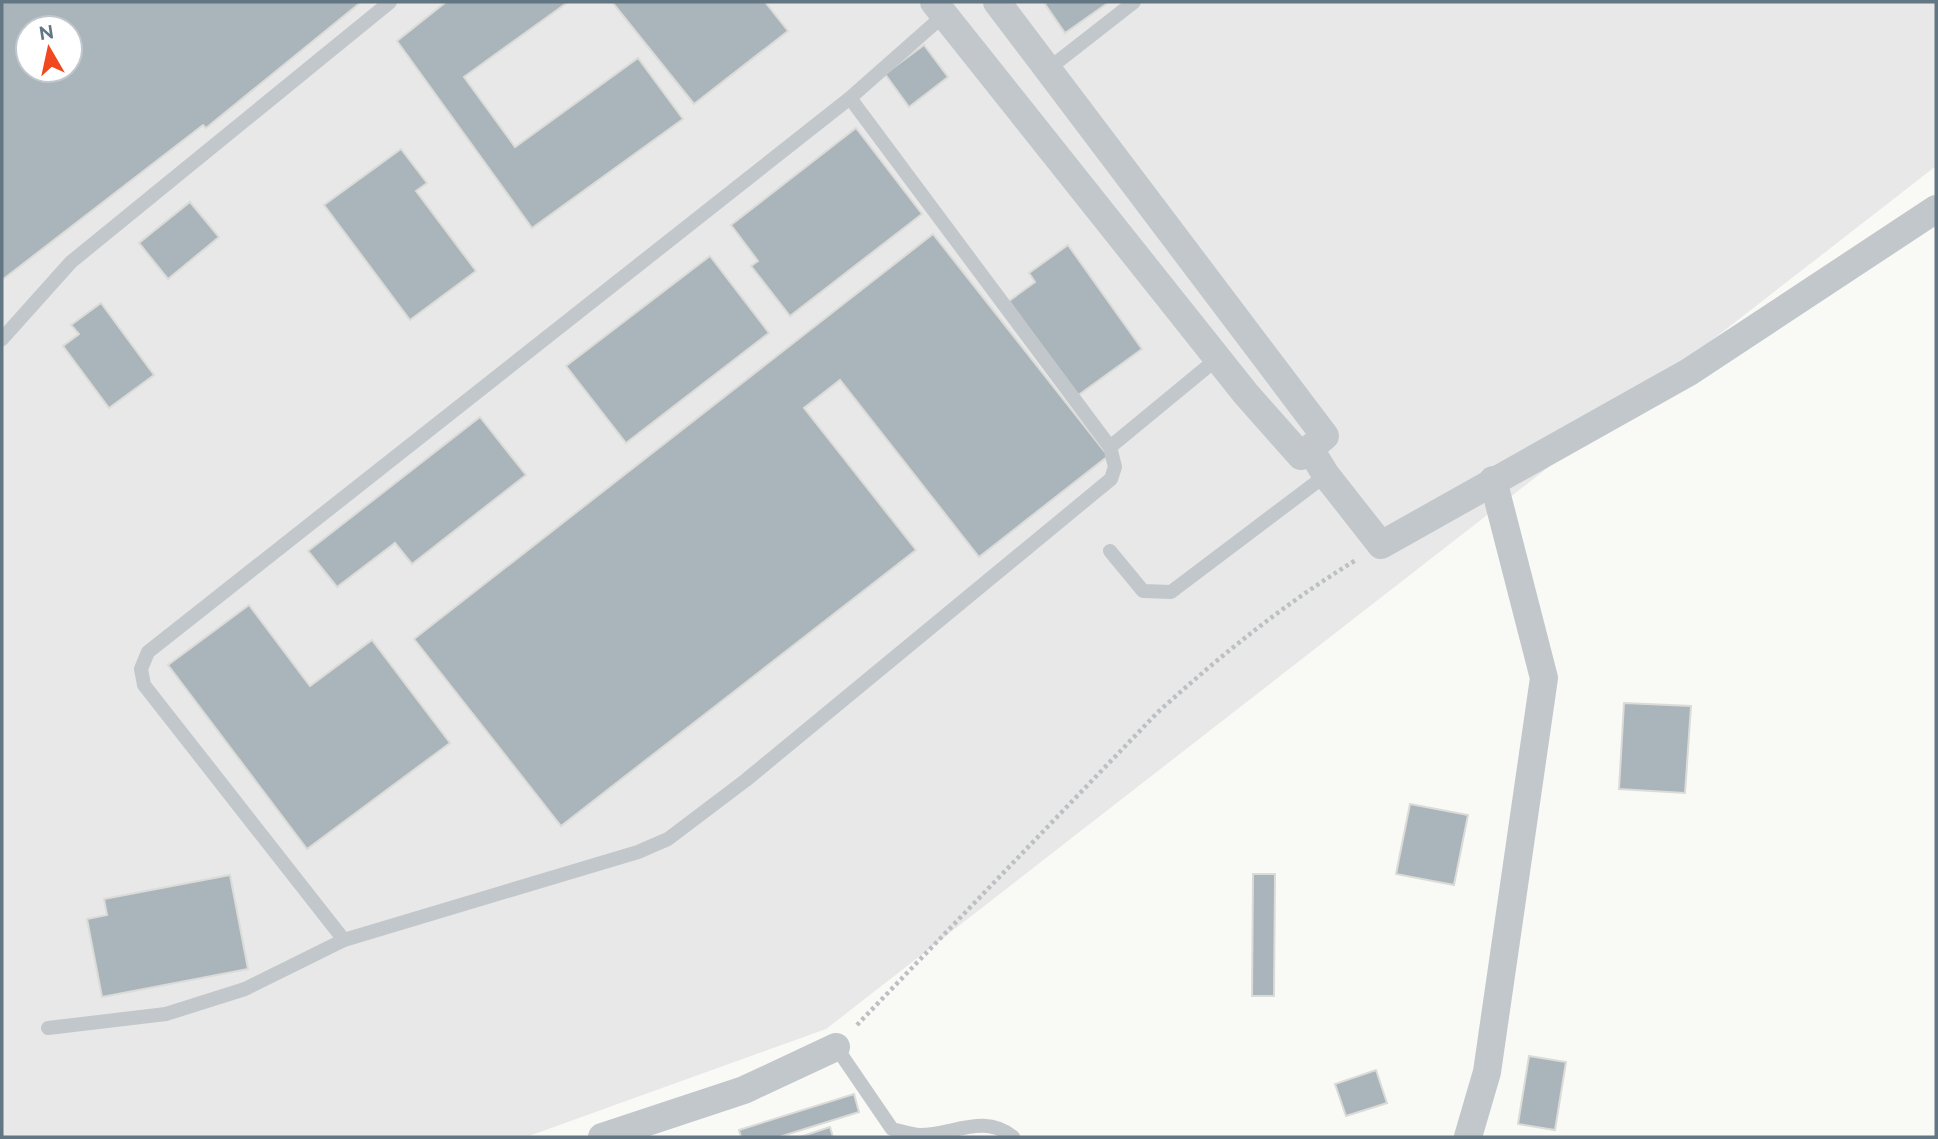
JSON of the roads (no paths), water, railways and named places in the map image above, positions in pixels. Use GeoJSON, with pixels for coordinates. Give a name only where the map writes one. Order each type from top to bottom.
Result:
{"type":"FeatureCollection","features":[{"type":"Feature","properties":{"kind":"street"},"geometry":{"type":"LineString","coordinates":[[939,8],[1218,358],[1301,456],[1325,436],[997,2]]}},
{"type":"Feature","properties":{"kind":"street"},"geometry":{"type":"LineString","coordinates":[[1310,449],[1325,475],[1381,545],[1689,372],[1936,209]]}},
{"type":"Feature","properties":{"kind":"street"},"geometry":{"type":"LineString","coordinates":[[1468,1137],[1487,1072],[1544,678],[1493,480]]}},
{"type":"Feature","properties":{"kind":"street"},"geometry":{"type":"LineString","coordinates":[[602,1137],[744,1090],[836,1047]]}},
{"type":"Feature","properties":{"kind":"lane"},"geometry":{"type":"LineString","coordinates":[[2,339],[71,262],[390,2]]}},
{"type":"Feature","properties":{"kind":"lane"},"geometry":{"type":"LineString","coordinates":[[1047,71],[1134,2]]}},
{"type":"Feature","properties":{"kind":"lane"},"geometry":{"type":"LineString","coordinates":[[344,940],[144,685],[141,669],[148,652],[850,98],[939,8]]}},
{"type":"Feature","properties":{"kind":"lane"},"geometry":{"type":"LineString","coordinates":[[48,1028],[166,1014],[245,989],[344,940],[638,852],[668,839],[831,711],[1111,479],[1115,467],[1110,447],[850,98]]}},
{"type":"Feature","properties":{"kind":"lane"},"geometry":{"type":"LineString","coordinates":[[1110,447],[1218,358]]}},
{"type":"Feature","properties":{"kind":"lane"},"geometry":{"type":"LineString","coordinates":[[1110,551],[1143,591],[1171,592],[1325,475]]}},
{"type":"Feature","properties":{"kind":"lane"},"geometry":{"type":"LineString","coordinates":[[836,1047],[892,1129],[920,1135],[978,1124],[1003,1129],[1013,1137]]}}]}
